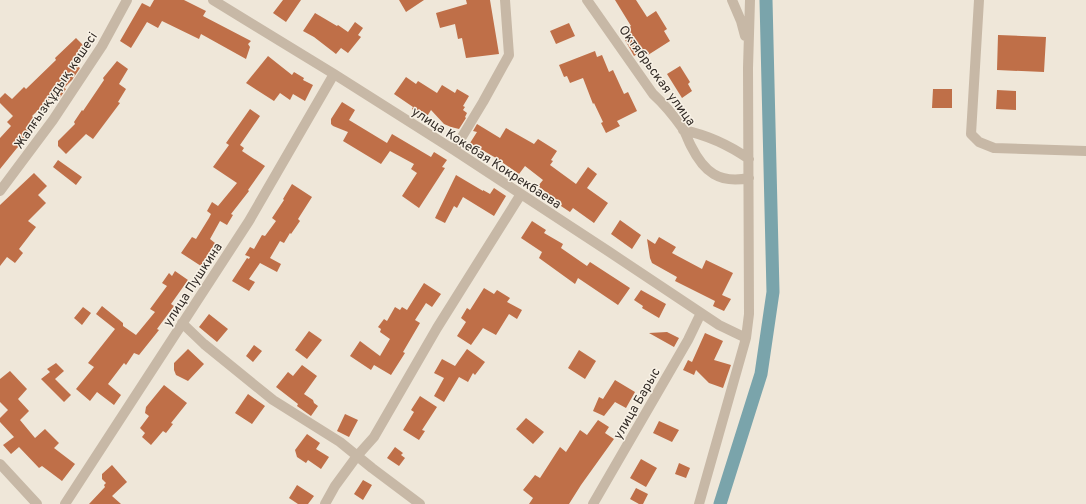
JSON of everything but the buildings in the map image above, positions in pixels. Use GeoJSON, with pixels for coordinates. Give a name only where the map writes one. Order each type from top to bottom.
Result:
{"type":"FeatureCollection","features":[{"type":"Feature","properties":{"kind":"street","name":"Жалғызқұдық көшесі"},"geometry":{"type":"LineString","coordinates":[[0,191],[52,120],[102,46],[127,0]]}},
{"type":"Feature","properties":{"kind":"street","name":"улица Кокебая Кокрекбаева"},"geometry":{"type":"LineString","coordinates":[[213,0],[454,150],[719,325],[746,338]]}},
{"type":"Feature","properties":{"kind":"street"},"geometry":{"type":"LineString","coordinates":[[454,150],[509,55],[505,0]]}},
{"type":"Feature","properties":{"kind":"street","name":"Октябрьская улица"},"geometry":{"type":"LineString","coordinates":[[587,0],[653,94],[666,106],[684,130],[699,160],[711,172],[723,179],[736,181],[749,178]]}},
{"type":"Feature","properties":{"kind":"street"},"geometry":{"type":"LineString","coordinates":[[732,0],[741,21],[748,47]]}},
{"type":"Feature","properties":{"kind":"street"},"geometry":{"type":"LineString","coordinates":[[699,504],[746,338],[749,314],[748,47],[750,0]]}},
{"type":"Feature","properties":{"kind":"street"},"geometry":{"type":"LineString","coordinates":[[979,0],[971,134],[979,142],[994,148],[1086,151]]}},
{"type":"Feature","properties":{"kind":"street","name":"улица Пушкина"},"geometry":{"type":"LineString","coordinates":[[65,504],[249,221],[334,74]]}},
{"type":"Feature","properties":{"kind":"street"},"geometry":{"type":"LineString","coordinates":[[684,130],[730,146],[749,159]]}},
{"type":"Feature","properties":{"kind":"street"},"geometry":{"type":"LineString","coordinates":[[325,504],[335,486],[357,456],[374,438],[437,328],[521,194]]}},
{"type":"Feature","properties":{"kind":"street","name":"улица Барыс"},"geometry":{"type":"LineString","coordinates":[[593,504],[688,340],[701,313]]}},
{"type":"Feature","properties":{"kind":"street"},"geometry":{"type":"LineString","coordinates":[[182,323],[204,344],[273,400],[340,442],[420,504]]}},
{"type":"Feature","properties":{"kind":"street"},"geometry":{"type":"LineString","coordinates":[[0,464],[37,504]]}},
{"type":"Feature","properties":{"kind":"waterway"},"geometry":{"type":"LineString","coordinates":[[720,504],[761,374],[773,292],[766,0]]}}]}
